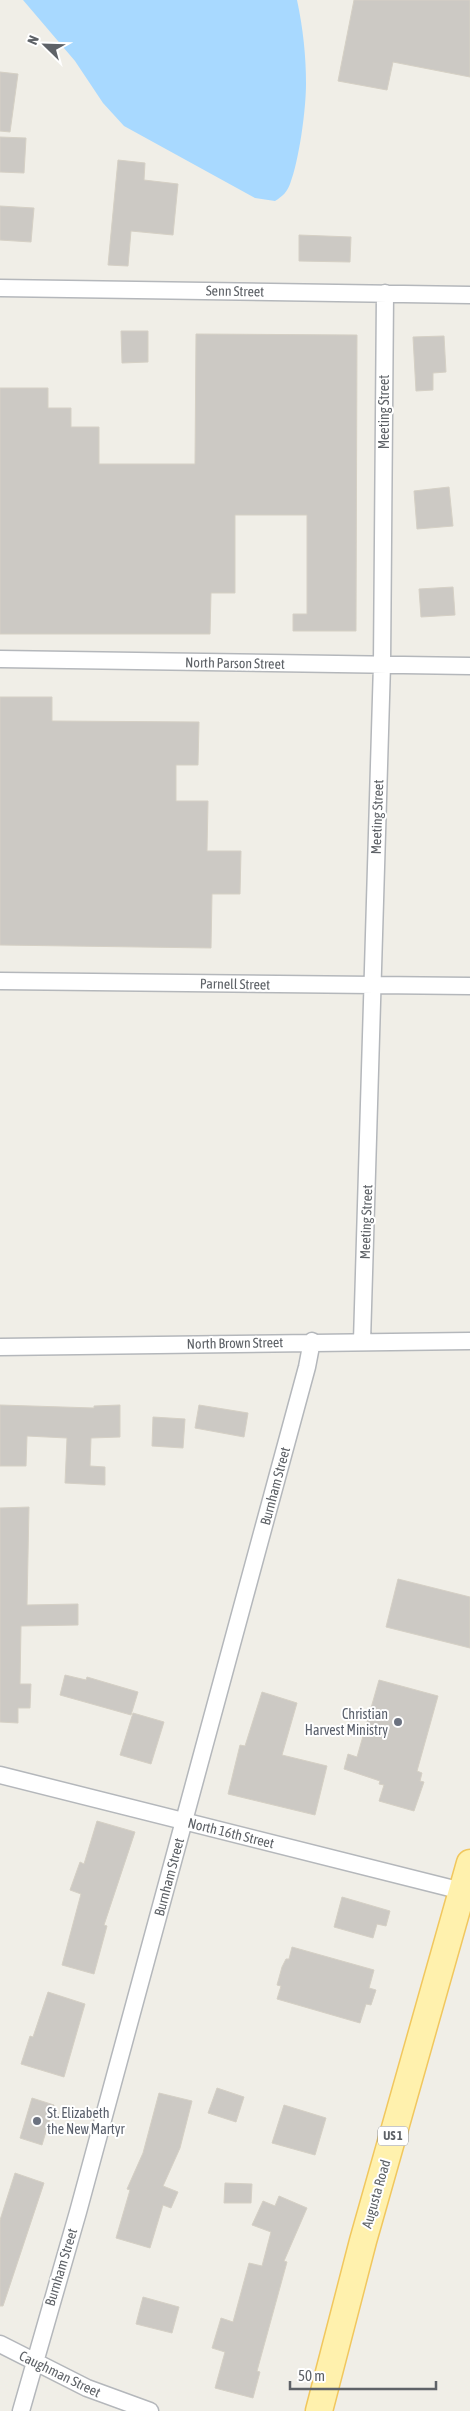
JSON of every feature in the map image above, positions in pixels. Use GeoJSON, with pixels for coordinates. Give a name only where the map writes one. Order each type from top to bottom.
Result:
{"type":"FeatureCollection","features":[{"type":"Feature","properties":{"kind":"main road","name":"Augusta Road"},"geometry":{"type":"LineString","coordinates":[[318,2411],[363,2241],[467,1874]]}},
{"type":"Feature","properties":{"kind":"street","name":"Senn Street"},"geometry":{"type":"LineString","coordinates":[[0,288],[470,295]]}},
{"type":"Feature","properties":{"kind":"street","name":"Meeting Street"},"geometry":{"type":"LineString","coordinates":[[362,1341],[382,664],[385,293]]}},
{"type":"Feature","properties":{"kind":"street","name":"North Parson Street"},"geometry":{"type":"LineString","coordinates":[[0,658],[470,666]]}},
{"type":"Feature","properties":{"kind":"street","name":"Parnell Street"},"geometry":{"type":"LineString","coordinates":[[0,981],[470,986]]}},
{"type":"Feature","properties":{"kind":"street","name":"North Brown Street"},"geometry":{"type":"LineString","coordinates":[[0,1347],[312,1341],[470,1341]]}},
{"type":"Feature","properties":{"kind":"street","name":"Burnham Street"},"geometry":{"type":"LineString","coordinates":[[21,2411],[78,2212],[185,1821],[308,1367],[312,1341]]}},
{"type":"Feature","properties":{"kind":"street","name":"North 16th Street"},"geometry":{"type":"LineString","coordinates":[[0,1775],[185,1821],[467,1874]]}},
{"type":"Feature","properties":{"kind":"street","name":"Caughman Street"},"geometry":{"type":"LineString","coordinates":[[0,2344],[87,2388],[150,2411]]}},
{"type":"Feature","properties":{"kind":"water"},"geometry":{"type":"Polygon","coordinates":[[[23,0],[297,0],[305,52],[306,95],[299,149],[290,184],[286,192],[275,201],[255,198],[124,126],[103,103],[75,61],[23,0]]]}},
{"type":"Feature","properties":{"kind":"building"},"geometry":{"type":"Polygon","coordinates":[[[354,0],[470,0],[470,77],[393,62],[387,90],[338,81],[354,0]]]}},
{"type":"Feature","properties":{"kind":"building"},"geometry":{"type":"Polygon","coordinates":[[[0,72],[18,74],[10,132],[0,131],[0,72]]]}},
{"type":"Feature","properties":{"kind":"building"},"geometry":{"type":"Polygon","coordinates":[[[0,137],[26,138],[24,173],[0,172],[0,137]]]}},
{"type":"Feature","properties":{"kind":"building"},"geometry":{"type":"Polygon","coordinates":[[[118,160],[145,163],[144,180],[178,184],[173,235],[131,231],[128,266],[108,265],[118,160]]]}},
{"type":"Feature","properties":{"kind":"building"},"geometry":{"type":"Polygon","coordinates":[[[0,206],[34,208],[31,242],[0,240],[0,206]]]}},
{"type":"Feature","properties":{"kind":"building"},"geometry":{"type":"Polygon","coordinates":[[[299,235],[351,237],[350,262],[299,261],[299,235]]]}},
{"type":"Feature","properties":{"kind":"building"},"geometry":{"type":"Polygon","coordinates":[[[121,331],[148,331],[148,362],[122,363],[121,331]]]}},
{"type":"Feature","properties":{"kind":"building"},"geometry":{"type":"Polygon","coordinates":[[[196,334],[357,335],[356,631],[293,631],[293,614],[307,614],[307,515],[235,515],[235,593],[211,593],[210,634],[0,634],[0,388],[48,388],[48,408],[71,408],[71,427],[99,427],[99,464],[195,464],[196,334]]]}},
{"type":"Feature","properties":{"kind":"building"},"geometry":{"type":"Polygon","coordinates":[[[444,336],[446,372],[433,373],[433,390],[416,391],[413,337],[444,336]]]}},
{"type":"Feature","properties":{"kind":"building"},"geometry":{"type":"Polygon","coordinates":[[[449,487],[453,526],[417,529],[414,491],[449,487]]]}},
{"type":"Feature","properties":{"kind":"building"},"geometry":{"type":"Polygon","coordinates":[[[453,587],[455,615],[421,617],[419,589],[453,587]]]}},
{"type":"Feature","properties":{"kind":"building"},"geometry":{"type":"Polygon","coordinates":[[[0,697],[52,697],[52,721],[199,722],[198,765],[176,765],[176,801],[208,801],[207,851],[241,851],[240,894],[212,894],[211,948],[0,945],[0,697]]]}},
{"type":"Feature","properties":{"kind":"building"},"geometry":{"type":"Polygon","coordinates":[[[0,1405],[94,1408],[94,1406],[120,1405],[120,1437],[91,1438],[90,1466],[105,1467],[105,1485],[65,1483],[67,1438],[27,1436],[26,1466],[0,1466],[0,1405]]]}},
{"type":"Feature","properties":{"kind":"building"},"geometry":{"type":"Polygon","coordinates":[[[199,1405],[248,1413],[244,1437],[195,1428],[199,1405]]]}},
{"type":"Feature","properties":{"kind":"building"},"geometry":{"type":"Polygon","coordinates":[[[153,1417],[185,1419],[183,1448],[152,1446],[153,1417]]]}},
{"type":"Feature","properties":{"kind":"building"},"geometry":{"type":"Polygon","coordinates":[[[29,1507],[27,1605],[78,1604],[78,1625],[21,1626],[20,1684],[31,1684],[30,1708],[18,1708],[18,1723],[0,1722],[0,1508],[29,1507]]]}},
{"type":"Feature","properties":{"kind":"building"},"geometry":{"type":"Polygon","coordinates":[[[398,1579],[470,1597],[470,1648],[386,1627],[398,1579]]]}},
{"type":"Feature","properties":{"kind":"building"},"geometry":{"type":"Polygon","coordinates":[[[65,1675],[86,1680],[87,1677],[138,1692],[131,1715],[60,1695],[65,1675]]]}},
{"type":"Feature","properties":{"kind":"building","name":"Christian Harvest Ministry"},"geometry":{"type":"Polygon","coordinates":[[[379,1680],[438,1696],[417,1771],[422,1773],[420,1781],[424,1782],[414,1811],[379,1801],[384,1785],[379,1784],[380,1781],[344,1769],[348,1754],[357,1757],[379,1680]]]}},
{"type":"Feature","properties":{"kind":"building"},"geometry":{"type":"Polygon","coordinates":[[[262,1692],[297,1703],[282,1755],[327,1766],[315,1815],[228,1794],[240,1745],[245,1746],[262,1692]]]}},
{"type":"Feature","properties":{"kind":"building"},"geometry":{"type":"Polygon","coordinates":[[[133,1713],[164,1722],[151,1764],[120,1755],[133,1713]]]}},
{"type":"Feature","properties":{"kind":"building"},"geometry":{"type":"Polygon","coordinates":[[[97,1821],[135,1832],[104,1925],[107,1926],[94,1974],[62,1965],[81,1894],[70,1890],[80,1862],[84,1864],[97,1821]]]}},
{"type":"Feature","properties":{"kind":"building"},"geometry":{"type":"Polygon","coordinates":[[[342,1897],[390,1911],[386,1926],[377,1924],[373,1938],[334,1927],[342,1897]]]}},
{"type":"Feature","properties":{"kind":"building"},"geometry":{"type":"Polygon","coordinates":[[[292,1947],[374,1970],[369,1988],[376,1990],[371,2005],[366,2004],[360,2023],[277,1999],[281,1986],[277,1985],[282,1967],[286,1959],[289,1959],[292,1947]]]}},
{"type":"Feature","properties":{"kind":"building"},"geometry":{"type":"Polygon","coordinates":[[[48,1992],[85,2004],[64,2077],[21,2064],[30,2036],[33,2037],[48,1992]]]}},
{"type":"Feature","properties":{"kind":"building"},"geometry":{"type":"Polygon","coordinates":[[[217,2088],[244,2097],[236,2122],[208,2113],[217,2088]]]}},
{"type":"Feature","properties":{"kind":"building"},"geometry":{"type":"Polygon","coordinates":[[[159,2093],[192,2101],[180,2148],[163,2186],[178,2192],[171,2208],[163,2205],[150,2248],[116,2238],[130,2190],[127,2189],[143,2153],[159,2093]]]}},
{"type":"Feature","properties":{"kind":"building","name":"St. Elizabeth the New Martyr"},"geometry":{"type":"Polygon","coordinates":[[[32,2098],[54,2105],[42,2145],[20,2138],[32,2098]]]}},
{"type":"Feature","properties":{"kind":"building"},"geometry":{"type":"Polygon","coordinates":[[[284,2105],[326,2118],[315,2155],[272,2143],[284,2105]]]}},
{"type":"Feature","properties":{"kind":"building"},"geometry":{"type":"Polygon","coordinates":[[[15,2173],[44,2183],[3,2306],[0,2306],[0,2220],[15,2173]]]}},
{"type":"Feature","properties":{"kind":"building"},"geometry":{"type":"Polygon","coordinates":[[[225,2183],[252,2184],[251,2203],[224,2203],[225,2183]]]}},
{"type":"Feature","properties":{"kind":"building"},"geometry":{"type":"Polygon","coordinates":[[[279,2196],[307,2208],[284,2261],[287,2262],[257,2371],[260,2372],[253,2398],[215,2388],[225,2352],[212,2348],[221,2318],[233,2322],[249,2263],[262,2266],[271,2232],[252,2225],[263,2201],[275,2206],[279,2196]]]}},
{"type":"Feature","properties":{"kind":"building"},"geometry":{"type":"Polygon","coordinates":[[[143,2297],[179,2307],[172,2333],[136,2324],[143,2297]]]}},
{"type":"Feature","properties":{"kind":"place","name":"Christian Harvest Ministry"},"geometry":{"type":"Point","coordinates":[398,1722]}},
{"type":"Feature","properties":{"kind":"place","name":"St. Elizabeth the New Martyr"},"geometry":{"type":"Point","coordinates":[37,2121]}}]}
